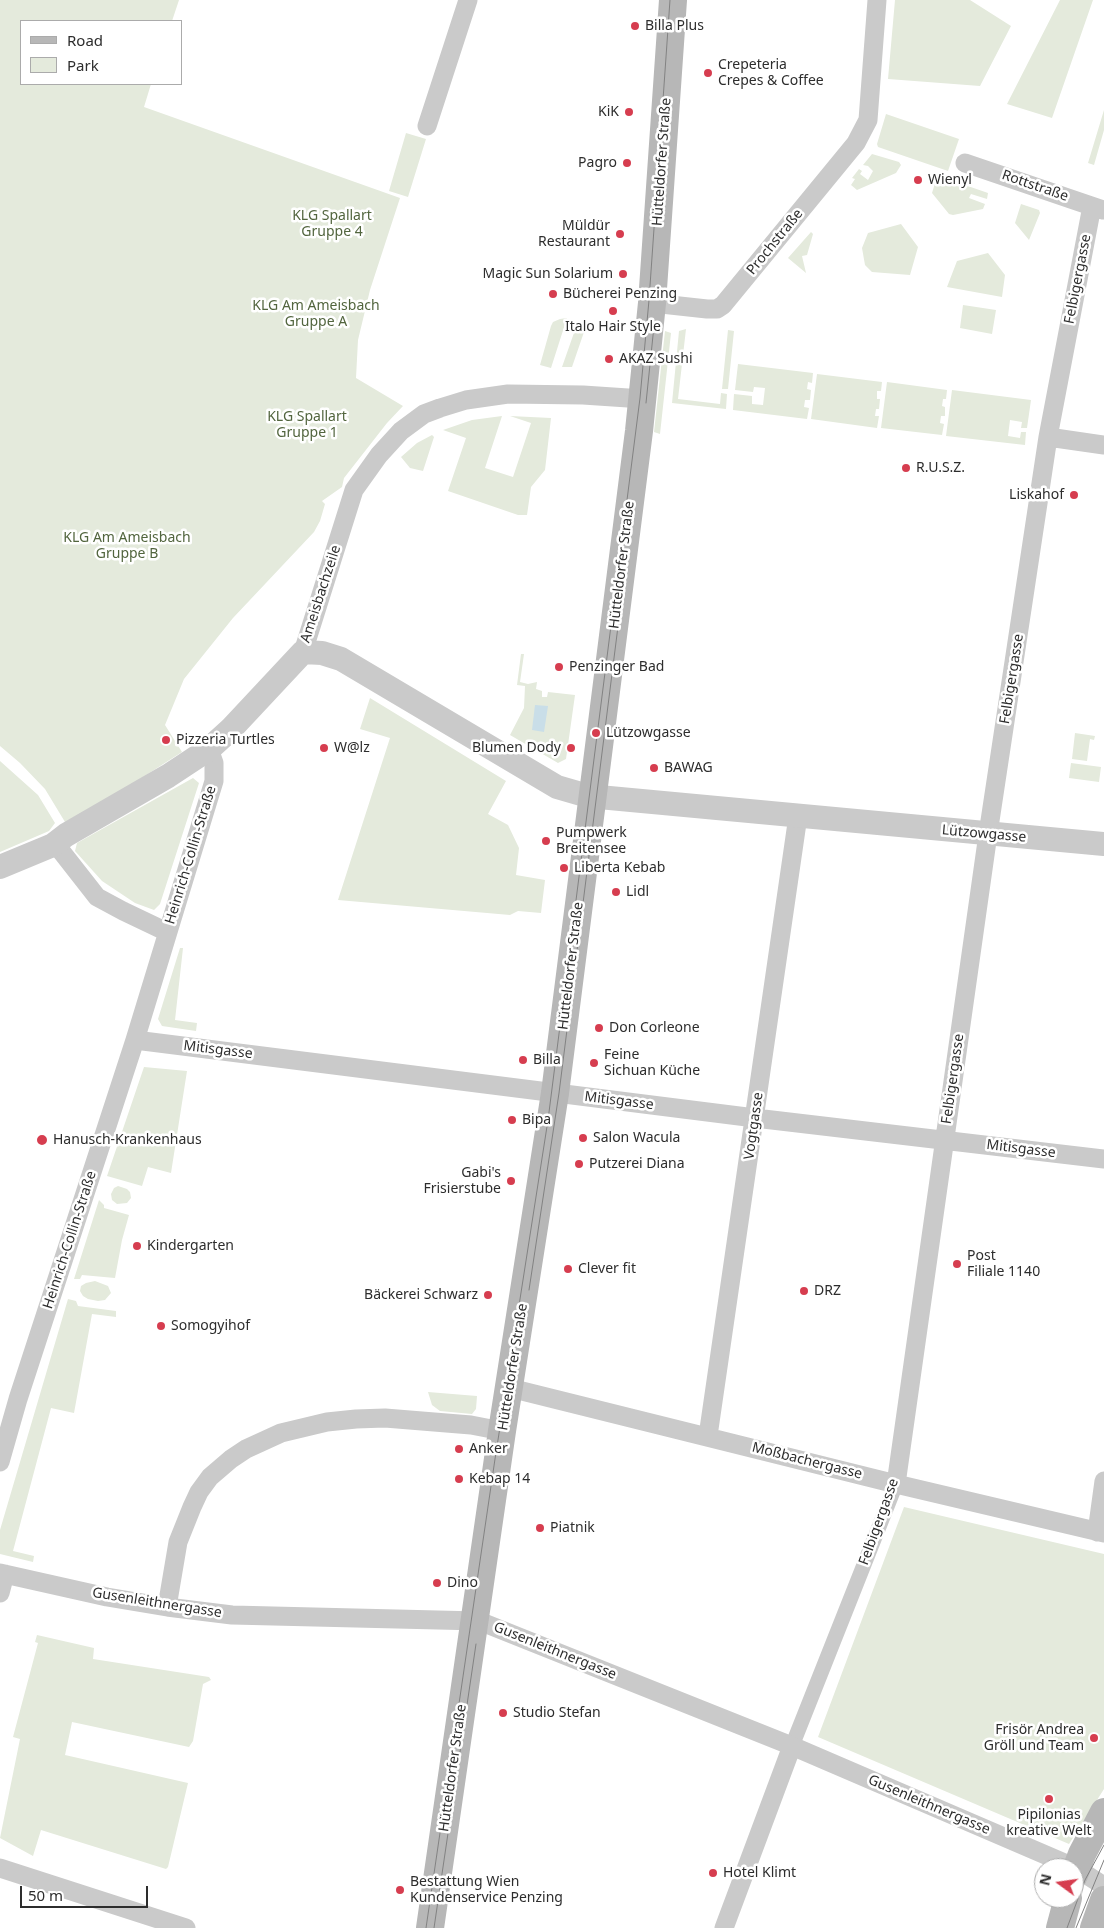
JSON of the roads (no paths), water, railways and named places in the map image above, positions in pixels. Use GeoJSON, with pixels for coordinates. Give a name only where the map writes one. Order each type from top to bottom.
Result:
{"type":"FeatureCollection","features":[{"type":"Feature","properties":{"kind":"main road","name":"Hütteldorfer Straße"},"geometry":{"type":"LineString","coordinates":[[430,1928],[502,1431],[556,1093],[643,399],[652,303],[673,0]]}},
{"type":"Feature","properties":{"kind":"main road"},"geometry":{"type":"LineString","coordinates":[[1082,1858],[1104,1812]]}},
{"type":"Feature","properties":{"kind":"main road"},"geometry":{"type":"LineString","coordinates":[[1094,1928],[1104,1900]]}},
{"type":"Feature","properties":{"kind":"main road"},"geometry":{"type":"LineString","coordinates":[[1060,1928],[1065,1908]]}},
{"type":"Feature","properties":{"kind":"street"},"geometry":{"type":"LineString","coordinates":[[427,126],[468,0]]}},
{"type":"Feature","properties":{"kind":"street","name":"Prochstraße"},"geometry":{"type":"LineString","coordinates":[[652,303],[718,309],[856,143],[868,120],[877,0]]}},
{"type":"Feature","properties":{"kind":"street","name":"Rottstraße"},"geometry":{"type":"LineString","coordinates":[[965,163],[1098,208]]}},
{"type":"Feature","properties":{"kind":"street","name":"Felbigergasse"},"geometry":{"type":"LineString","coordinates":[[724,1928],[792,1746],[896,1484],[988,834],[1048,437],[1098,208]]}},
{"type":"Feature","properties":{"kind":"street","name":"Ameisbachzeile"},"geometry":{"type":"LineString","coordinates":[[0,867],[53,845],[66,835],[168,776],[209,749],[231,729],[303,652],[354,490],[379,455],[401,430],[424,414],[466,400],[508,394],[583,395],[643,399]]}},
{"type":"Feature","properties":{"kind":"street"},"geometry":{"type":"LineString","coordinates":[[1048,437],[1104,445]]}},
{"type":"Feature","properties":{"kind":"street","name":"Lützowgasse"},"geometry":{"type":"LineString","coordinates":[[303,652],[322,653],[341,659],[557,787],[592,797],[1104,844]]}},
{"type":"Feature","properties":{"kind":"street","name":"Heinrich-Collin-Straße"},"geometry":{"type":"LineString","coordinates":[[0,1462],[18,1399],[135,1040],[214,781],[214,763],[209,749]]}},
{"type":"Feature","properties":{"kind":"street","name":"Vogtgasse"},"geometry":{"type":"LineString","coordinates":[[708,1436],[798,816]]}},
{"type":"Feature","properties":{"kind":"street","name":"Heinrich-Collin-Straße"},"geometry":{"type":"LineString","coordinates":[[53,845],[61,851],[97,897],[167,932]]}},
{"type":"Feature","properties":{"kind":"street","name":"Mitisgasse"},"geometry":{"type":"LineString","coordinates":[[135,1040],[755,1118],[1104,1159]]}},
{"type":"Feature","properties":{"kind":"street","name":"Moßbachergasse"},"geometry":{"type":"LineString","coordinates":[[510,1388],[896,1484],[1101,1532]]}},
{"type":"Feature","properties":{"kind":"street"},"geometry":{"type":"LineString","coordinates":[[167,1607],[178,1542],[199,1492],[212,1474],[246,1449],[268,1438],[289,1431],[327,1422],[356,1419],[385,1418],[471,1425],[502,1431]]}},
{"type":"Feature","properties":{"kind":"street"},"geometry":{"type":"LineString","coordinates":[[1101,1532],[1104,1481]]}},
{"type":"Feature","properties":{"kind":"street"},"geometry":{"type":"LineString","coordinates":[[0,1593],[3,1574]]}},
{"type":"Feature","properties":{"kind":"street","name":"Gusenleithnergasse"},"geometry":{"type":"LineString","coordinates":[[3,1574],[107,1597],[232,1615],[475,1620],[792,1746],[1044,1858]]}},
{"type":"Feature","properties":{"kind":"street"},"geometry":{"type":"LineString","coordinates":[[0,1868],[186,1928]]}},
{"type":"Feature","properties":{"kind":"street","name":"Gusenleithnergasse"},"geometry":{"type":"LineString","coordinates":[[1084,1876],[1104,1886]]}},
{"type":"Feature","properties":{"kind":"water"},"geometry":{"type":"Polygon","coordinates":[[[535,705],[548,706],[544,732],[532,730],[535,705]]]}},
{"type":"Feature","properties":{"kind":"tram line"},"geometry":{"type":"LineString","coordinates":[[426,1928],[495,1459],[548,1120],[640,398],[649,300],[670,0]]}},
{"type":"Feature","properties":{"kind":"tram line"},"geometry":{"type":"LineString","coordinates":[[646,403],[654,326]]}},
{"type":"Feature","properties":{"kind":"tram line"},"geometry":{"type":"LineString","coordinates":[[529,1290],[559,1093],[624,579]]}},
{"type":"Feature","properties":{"kind":"tram line"},"geometry":{"type":"LineString","coordinates":[[434,1928],[476,1644]]}},
{"type":"Feature","properties":{"kind":"tram line"},"geometry":{"type":"LineString","coordinates":[[1067,1928],[1085,1880],[1104,1845]]}},
{"type":"Feature","properties":{"kind":"tram line"},"geometry":{"type":"LineString","coordinates":[[1076,1928],[1104,1860]]}},
{"type":"Feature","properties":{"kind":"place","name":"Billa Plus"},"geometry":{"type":"Point","coordinates":[635,26]}},
{"type":"Feature","properties":{"kind":"place","name":"Crepeteria Crepes & Coffee"},"geometry":{"type":"Point","coordinates":[708,73]}},
{"type":"Feature","properties":{"kind":"place","name":"KiK"},"geometry":{"type":"Point","coordinates":[629,112]}},
{"type":"Feature","properties":{"kind":"place","name":"Pagro"},"geometry":{"type":"Point","coordinates":[627,163]}},
{"type":"Feature","properties":{"kind":"place","name":"Wienyl"},"geometry":{"type":"Point","coordinates":[918,180]}},
{"type":"Feature","properties":{"kind":"place","name":"Müldür Restaurant"},"geometry":{"type":"Point","coordinates":[620,234]}},
{"type":"Feature","properties":{"kind":"place","name":"Magic Sun Solarium"},"geometry":{"type":"Point","coordinates":[623,274]}},
{"type":"Feature","properties":{"kind":"place","name":"Bücherei Penzing"},"geometry":{"type":"Point","coordinates":[553,294]}},
{"type":"Feature","properties":{"kind":"place","name":"Italo Hair Style"},"geometry":{"type":"Point","coordinates":[613,311]}},
{"type":"Feature","properties":{"kind":"place","name":"AKAZ Sushi"},"geometry":{"type":"Point","coordinates":[609,359]}},
{"type":"Feature","properties":{"kind":"place","name":"R.U.S.Z."},"geometry":{"type":"Point","coordinates":[906,468]}},
{"type":"Feature","properties":{"kind":"place","name":"Liskahof"},"geometry":{"type":"Point","coordinates":[1074,495]}},
{"type":"Feature","properties":{"kind":"place","name":"Penzinger Bad"},"geometry":{"type":"Point","coordinates":[559,667]}},
{"type":"Feature","properties":{"kind":"place","name":"Lützowgasse"},"geometry":{"type":"Point","coordinates":[596,733]}},
{"type":"Feature","properties":{"kind":"place","name":"Pizzeria Turtles"},"geometry":{"type":"Point","coordinates":[166,740]}},
{"type":"Feature","properties":{"kind":"place","name":"W@lz"},"geometry":{"type":"Point","coordinates":[324,748]}},
{"type":"Feature","properties":{"kind":"place","name":"Blumen Dody"},"geometry":{"type":"Point","coordinates":[571,748]}},
{"type":"Feature","properties":{"kind":"place","name":"BAWAG"},"geometry":{"type":"Point","coordinates":[654,768]}},
{"type":"Feature","properties":{"kind":"place","name":"Pumpwerk Breitensee"},"geometry":{"type":"Point","coordinates":[546,841]}},
{"type":"Feature","properties":{"kind":"place","name":"Liberta Kebab"},"geometry":{"type":"Point","coordinates":[564,868]}},
{"type":"Feature","properties":{"kind":"place","name":"Lidl"},"geometry":{"type":"Point","coordinates":[616,892]}},
{"type":"Feature","properties":{"kind":"place","name":"Don Corleone"},"geometry":{"type":"Point","coordinates":[599,1028]}},
{"type":"Feature","properties":{"kind":"place","name":"Billa"},"geometry":{"type":"Point","coordinates":[523,1060]}},
{"type":"Feature","properties":{"kind":"place","name":"Feine Sichuan Küche"},"geometry":{"type":"Point","coordinates":[594,1063]}},
{"type":"Feature","properties":{"kind":"place","name":"Bipa"},"geometry":{"type":"Point","coordinates":[512,1120]}},
{"type":"Feature","properties":{"kind":"place","name":"Salon Wacula"},"geometry":{"type":"Point","coordinates":[583,1138]}},
{"type":"Feature","properties":{"kind":"place","name":"Hanusch-Krankenhaus"},"geometry":{"type":"Point","coordinates":[42,1140]}},
{"type":"Feature","properties":{"kind":"place","name":"Putzerei Diana"},"geometry":{"type":"Point","coordinates":[579,1164]}},
{"type":"Feature","properties":{"kind":"place","name":"Gabi's Frisierstube"},"geometry":{"type":"Point","coordinates":[511,1181]}},
{"type":"Feature","properties":{"kind":"place","name":"Kindergarten"},"geometry":{"type":"Point","coordinates":[137,1246]}},
{"type":"Feature","properties":{"kind":"place","name":"Post Filiale 1140"},"geometry":{"type":"Point","coordinates":[957,1264]}},
{"type":"Feature","properties":{"kind":"place","name":"Clever fit"},"geometry":{"type":"Point","coordinates":[568,1269]}},
{"type":"Feature","properties":{"kind":"place","name":"DRZ"},"geometry":{"type":"Point","coordinates":[804,1291]}},
{"type":"Feature","properties":{"kind":"place","name":"Bäckerei Schwarz"},"geometry":{"type":"Point","coordinates":[488,1295]}},
{"type":"Feature","properties":{"kind":"place","name":"Somogyihof"},"geometry":{"type":"Point","coordinates":[161,1326]}},
{"type":"Feature","properties":{"kind":"place","name":"Anker"},"geometry":{"type":"Point","coordinates":[459,1449]}},
{"type":"Feature","properties":{"kind":"place","name":"Kebap 14"},"geometry":{"type":"Point","coordinates":[459,1479]}},
{"type":"Feature","properties":{"kind":"place","name":"Piatnik"},"geometry":{"type":"Point","coordinates":[540,1528]}},
{"type":"Feature","properties":{"kind":"place","name":"Dino"},"geometry":{"type":"Point","coordinates":[437,1583]}},
{"type":"Feature","properties":{"kind":"place","name":"Studio Stefan"},"geometry":{"type":"Point","coordinates":[503,1713]}},
{"type":"Feature","properties":{"kind":"place","name":"Frisör Andrea Gröll und Team"},"geometry":{"type":"Point","coordinates":[1094,1738]}},
{"type":"Feature","properties":{"kind":"place","name":"Pipilonias kreative Welt"},"geometry":{"type":"Point","coordinates":[1049,1799]}},
{"type":"Feature","properties":{"kind":"place","name":"Hotel Klimt"},"geometry":{"type":"Point","coordinates":[713,1873]}},
{"type":"Feature","properties":{"kind":"place","name":"Bestattung Wien Kundenservice Penzing"},"geometry":{"type":"Point","coordinates":[400,1890]}},
{"type":"Feature","properties":{"kind":"park label","name":"KLG Spallart Gruppe 4"},"geometry":{"type":"Point","coordinates":[332,224]}},
{"type":"Feature","properties":{"kind":"park label","name":"KLG Am Ameisbach Gruppe A"},"geometry":{"type":"Point","coordinates":[316,314]}},
{"type":"Feature","properties":{"kind":"park label","name":"KLG Spallart Gruppe 1"},"geometry":{"type":"Point","coordinates":[307,426]}},
{"type":"Feature","properties":{"kind":"park label","name":"KLG Am Ameisbach Gruppe B"},"geometry":{"type":"Point","coordinates":[127,546]}}]}
